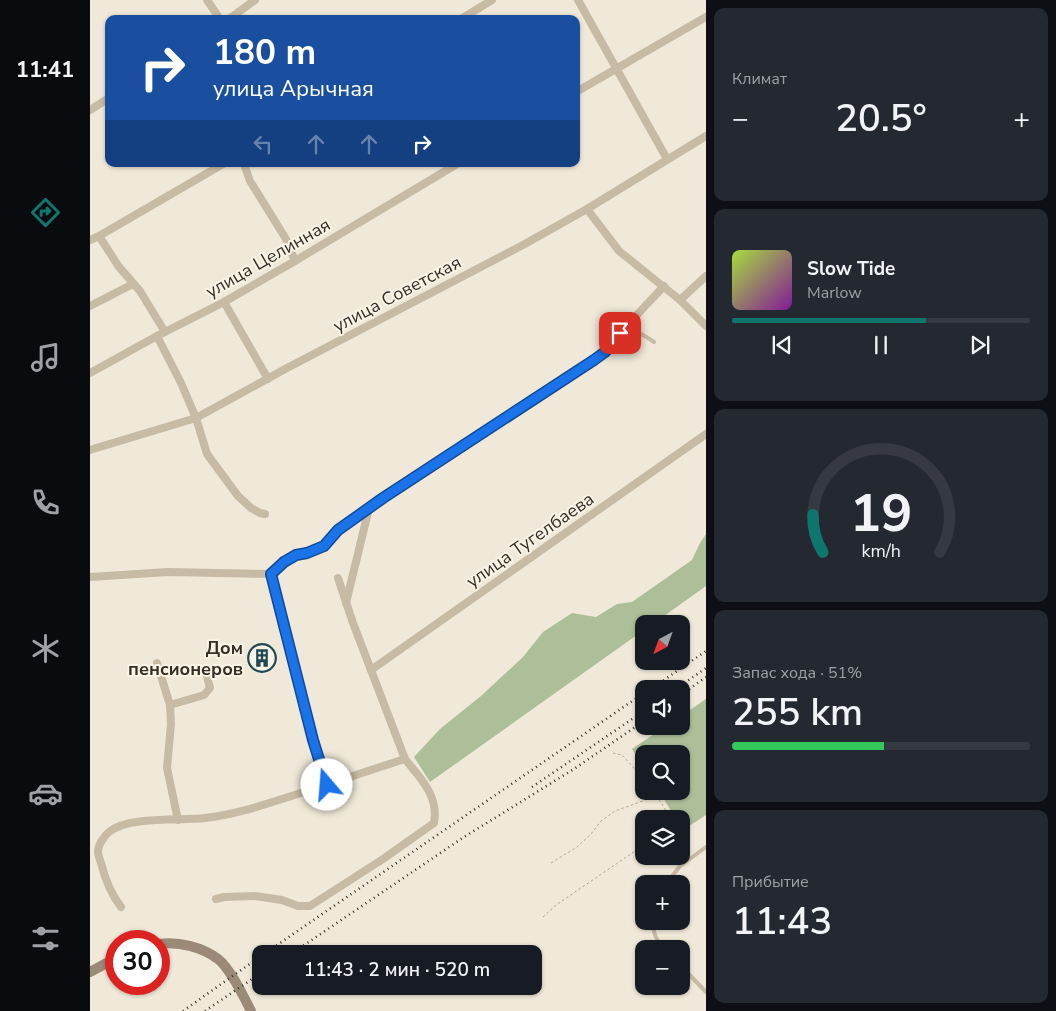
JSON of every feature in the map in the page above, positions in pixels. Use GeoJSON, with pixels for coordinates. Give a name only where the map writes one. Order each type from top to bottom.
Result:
{"type":"FeatureCollection","features":[{"type":"Feature","properties":{"kind":"main road"},"geometry":{"type":"LineString","coordinates":[[170,944],[187,945],[219,960],[232,976],[251,1011]]}},
{"type":"Feature","properties":{"kind":"main road"},"geometry":{"type":"LineString","coordinates":[[90,972],[105,964]]}},
{"type":"Feature","properties":{"kind":"street"},"geometry":{"type":"LineString","coordinates":[[207,0],[217,15]]}},
{"type":"Feature","properties":{"kind":"street"},"geometry":{"type":"LineString","coordinates":[[234,15],[255,0]]}},
{"type":"Feature","properties":{"kind":"street"},"geometry":{"type":"LineString","coordinates":[[468,15],[492,0]]}},
{"type":"Feature","properties":{"kind":"street"},"geometry":{"type":"LineString","coordinates":[[578,0],[667,159]]}},
{"type":"Feature","properties":{"kind":"street"},"geometry":{"type":"LineString","coordinates":[[580,90],[706,17]]}},
{"type":"Feature","properties":{"kind":"street"},"geometry":{"type":"LineString","coordinates":[[90,110],[105,101]]}},
{"type":"Feature","properties":{"kind":"street","name":"улица Советская"},"geometry":{"type":"LineString","coordinates":[[90,450],[196,418],[523,245],[706,136]]}},
{"type":"Feature","properties":{"kind":"street"},"geometry":{"type":"LineString","coordinates":[[90,240],[218,167]]}},
{"type":"Feature","properties":{"kind":"street"},"geometry":{"type":"LineString","coordinates":[[245,167],[250,180],[286,239],[295,261]]}},
{"type":"Feature","properties":{"kind":"street","name":"улица Целинная"},"geometry":{"type":"LineString","coordinates":[[91,371],[224,302],[452,167]]}},
{"type":"Feature","properties":{"kind":"street"},"geometry":{"type":"LineString","coordinates":[[586,209],[619,251],[664,286],[706,326]]}},
{"type":"Feature","properties":{"kind":"street"},"geometry":{"type":"LineString","coordinates":[[99,236],[119,267],[140,291],[165,332]]}},
{"type":"Feature","properties":{"kind":"street"},"geometry":{"type":"LineString","coordinates":[[680,300],[706,276]]}},
{"type":"Feature","properties":{"kind":"street"},"geometry":{"type":"LineString","coordinates":[[90,306],[133,284]]}},
{"type":"Feature","properties":{"kind":"street"},"geometry":{"type":"LineString","coordinates":[[90,577],[168,572],[271,574],[284,562],[296,555],[324,546],[338,530],[369,508],[605,352],[664,286]]}},
{"type":"Feature","properties":{"kind":"street"},"geometry":{"type":"LineString","coordinates":[[224,302],[268,379]]}},
{"type":"Feature","properties":{"kind":"street"},"geometry":{"type":"LineString","coordinates":[[157,336],[196,418],[207,454],[238,496],[251,508],[265,514]]}},
{"type":"Feature","properties":{"kind":"street","name":"улица Тугелбаева"},"geometry":{"type":"LineString","coordinates":[[371,670],[706,434]]}},
{"type":"Feature","properties":{"kind":"street"},"geometry":{"type":"LineString","coordinates":[[346,603],[369,508]]}},
{"type":"Feature","properties":{"kind":"street"},"geometry":{"type":"LineString","coordinates":[[271,574],[313,740],[327,785]]}},
{"type":"Feature","properties":{"kind":"street"},"geometry":{"type":"LineString","coordinates":[[216,899],[255,896],[282,900],[298,906],[310,906],[383,859],[434,823],[436,815],[435,804],[424,782],[405,759],[338,578]]}},
{"type":"Feature","properties":{"kind":"street"},"geometry":{"type":"LineString","coordinates":[[157,663],[170,705],[171,724],[167,768],[178,820]]}},
{"type":"Feature","properties":{"kind":"street"},"geometry":{"type":"LineString","coordinates":[[170,705],[204,695],[210,688],[206,672]]}},
{"type":"Feature","properties":{"kind":"street"},"geometry":{"type":"LineString","coordinates":[[121,907],[113,898],[104,876],[98,852],[102,840],[109,832],[120,826],[138,822],[208,818],[245,810],[405,759]]}},
{"type":"Feature","properties":{"kind":"lane"},"geometry":{"type":"LineString","coordinates":[[620,333],[626,331],[636,332],[654,342]]}},
{"type":"Feature","properties":{"kind":"lane"},"geometry":{"type":"LineString","coordinates":[[673,875],[680,866],[706,847]]}},
{"type":"Feature","properties":{"kind":"lane"},"geometry":{"type":"LineString","coordinates":[[690,975],[706,992]]}},
{"type":"Feature","properties":{"kind":"path"},"geometry":{"type":"LineString","coordinates":[[613,753],[622,755],[635,769]]}},
{"type":"Feature","properties":{"kind":"path"},"geometry":{"type":"LineString","coordinates":[[551,863],[577,847],[592,834],[601,821],[616,811],[644,800]]}},
{"type":"Feature","properties":{"kind":"path"},"geometry":{"type":"LineString","coordinates":[[543,917],[635,851]]}},
{"type":"Feature","properties":{"kind":"green space"},"geometry":{"type":"Polygon","coordinates":[[[706,534],[706,586],[666,615],[635,615],[635,636],[430,782],[414,757],[440,729],[481,696],[523,657],[543,632],[572,613],[596,617],[617,604],[632,602],[692,560],[706,534]]]}},
{"type":"Feature","properties":{"kind":"green space"},"geometry":{"type":"Polygon","coordinates":[[[706,699],[706,815],[690,825],[690,810],[671,810],[664,800],[690,800],[690,745],[638,745],[653,735],[690,735],[690,710],[706,699]]]}},
{"type":"Feature","properties":{"kind":"railway"},"geometry":{"type":"LineString","coordinates":[[664,680],[706,651]]}},
{"type":"Feature","properties":{"kind":"railway"},"geometry":{"type":"LineString","coordinates":[[689,680],[706,668]]}},
{"type":"Feature","properties":{"kind":"railway"},"geometry":{"type":"LineString","coordinates":[[690,689],[706,677]]}},
{"type":"Feature","properties":{"kind":"railway"},"geometry":{"type":"LineString","coordinates":[[277,945],[635,699]]}},
{"type":"Feature","properties":{"kind":"railway"},"geometry":{"type":"LineString","coordinates":[[532,787],[635,717]]}},
{"type":"Feature","properties":{"kind":"railway"},"geometry":{"type":"LineString","coordinates":[[304,945],[464,837],[574,769],[635,727]]}},
{"type":"Feature","properties":{"kind":"railway"},"geometry":{"type":"LineString","coordinates":[[183,1011],[252,962]]}},
{"type":"Feature","properties":{"kind":"railway"},"geometry":{"type":"LineString","coordinates":[[205,1011],[252,979]]}},
{"type":"Feature","properties":{"kind":"place","name":"Дом пенсионеров"},"geometry":{"type":"Point","coordinates":[262,658]}},
{"type":"Feature","properties":{"kind":"route"},"geometry":{"type":"LineString","coordinates":[[327,785],[313,740],[271,574],[284,562],[296,555],[324,546],[338,530],[383,498],[594,360],[613,344],[620,333]]}}]}
